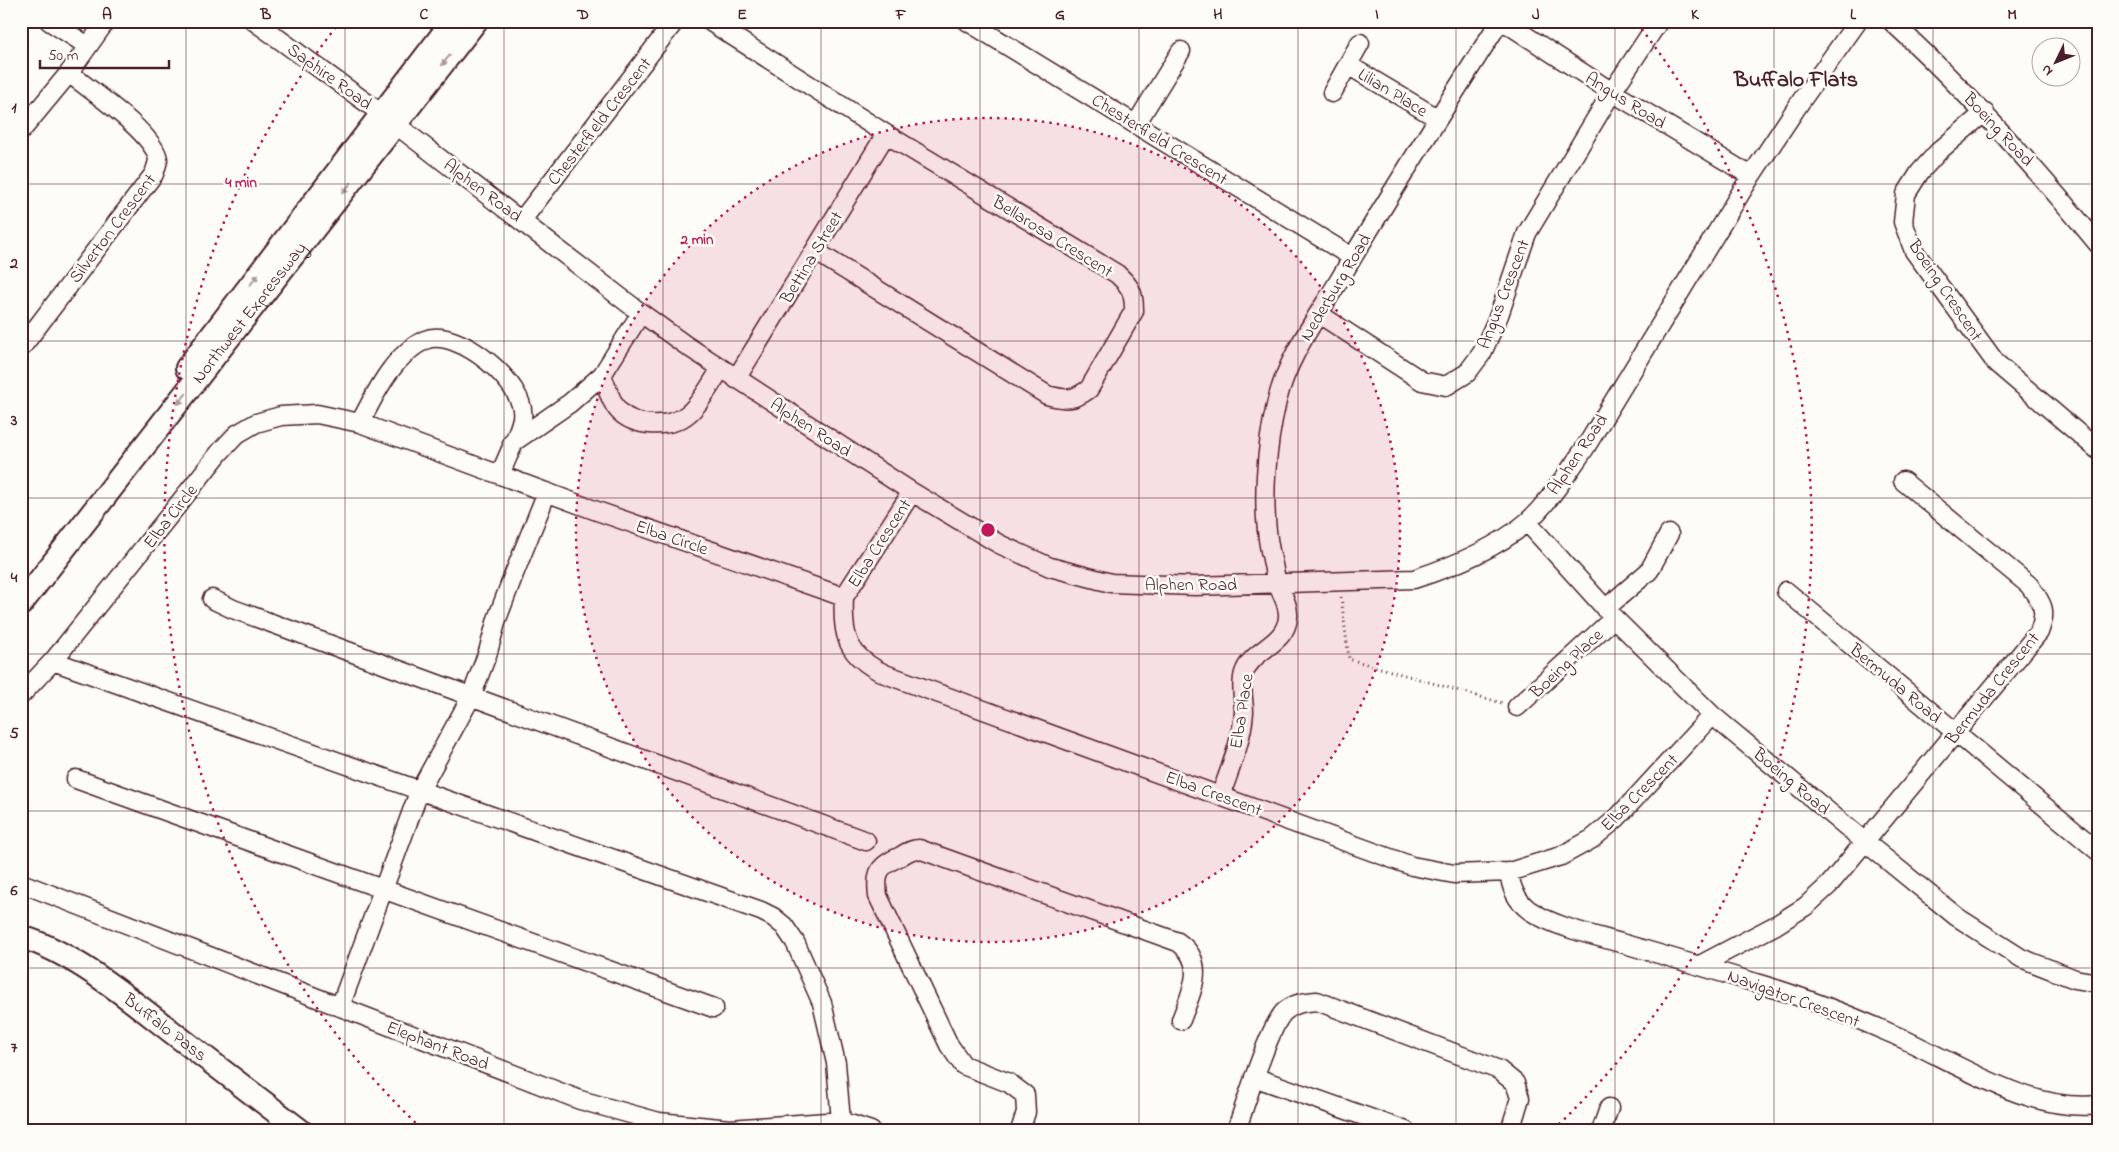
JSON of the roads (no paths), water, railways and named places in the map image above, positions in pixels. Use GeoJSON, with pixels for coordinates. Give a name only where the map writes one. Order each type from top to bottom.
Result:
{"type":"FeatureCollection","features":[{"type":"Feature","properties":{"kind":"main road","name":"Northwest Expressway"},"geometry":{"type":"LineString","coordinates":[[21,604],[389,119],[453,21]]}},
{"type":"Feature","properties":{"kind":"main road","name":"Northwest Expressway"},"geometry":{"type":"LineString","coordinates":[[21,582],[389,119],[476,21]]}},
{"type":"Feature","properties":{"kind":"main road","name":"Buffalo Pass"},"geometry":{"type":"LineString","coordinates":[[21,938],[38,942],[130,999],[301,1131]]}},
{"type":"Feature","properties":{"kind":"street"},"geometry":{"type":"LineString","coordinates":[[49,21],[88,46]]}},
{"type":"Feature","properties":{"kind":"street"},"geometry":{"type":"LineString","coordinates":[[21,131],[68,73],[106,21]]}},
{"type":"Feature","properties":{"kind":"street","name":"Saphire Road"},"geometry":{"type":"LineString","coordinates":[[254,21],[389,119]]}},
{"type":"Feature","properties":{"kind":"street","name":"Chesterfield Crescent"},"geometry":{"type":"LineString","coordinates":[[522,220],[675,21]]}},
{"type":"Feature","properties":{"kind":"street","name":"Bellarosa Crescent"},"geometry":{"type":"LineString","coordinates":[[709,21],[886,134],[1117,274],[1129,286],[1134,297],[1134,311],[1089,389],[1078,397],[1064,399],[1047,395],[816,251]]}},
{"type":"Feature","properties":{"kind":"street","name":"Chesterfield Crescent"},"geometry":{"type":"LineString","coordinates":[[967,21],[1352,257]]}},
{"type":"Feature","properties":{"kind":"street","name":"Angus Road"},"geometry":{"type":"LineString","coordinates":[[1502,21],[1612,92],[1751,176]]}},
{"type":"Feature","properties":{"kind":"street","name":"Nederburg Road"},"geometry":{"type":"LineString","coordinates":[[1277,583],[1269,546],[1266,491],[1268,446],[1277,398],[1292,360],[1437,118],[1502,21]]}},
{"type":"Feature","properties":{"kind":"street","name":"Angus Crescent"},"geometry":{"type":"LineString","coordinates":[[1319,314],[1422,382],[1446,386],[1468,373],[1482,353],[1499,315],[1527,232],[1612,92],[1659,21]]}},
{"type":"Feature","properties":{"kind":"street","name":"Alphen Road"},"geometry":{"type":"LineString","coordinates":[[389,119],[640,313],[728,374],[912,492],[999,544],[1050,567],[1112,583],[1195,586],[1414,579],[1443,570],[1481,552],[1526,522],[1560,483],[1585,448],[1751,176],[1858,21]]}},
{"type":"Feature","properties":{"kind":"street","name":"Boeing Road"},"geometry":{"type":"LineString","coordinates":[[1891,21],[1985,112],[2048,182],[2098,244]]}},
{"type":"Feature","properties":{"kind":"street","name":"Lilian Place"},"geometry":{"type":"LineString","coordinates":[[1332,93],[1360,43]]}},
{"type":"Feature","properties":{"kind":"street"},"geometry":{"type":"LineString","coordinates":[[1136,124],[1181,50]]}},
{"type":"Feature","properties":{"kind":"street","name":"Lilian Place"},"geometry":{"type":"LineString","coordinates":[[1348,65],[1437,118]]}},
{"type":"Feature","properties":{"kind":"street","name":"Silverton Crescent"},"geometry":{"type":"LineString","coordinates":[[21,348],[154,174],[158,160],[152,145],[138,128],[68,73]]}},
{"type":"Feature","properties":{"kind":"street","name":"Boeing Crescent"},"geometry":{"type":"LineString","coordinates":[[1985,112],[1938,151],[1920,172],[1906,194],[1903,222],[1914,251],[1996,363],[2098,450]]}},
{"type":"Feature","properties":{"kind":"street","name":"Bettina Street"},"geometry":{"type":"LineString","coordinates":[[602,374],[618,410],[637,423],[665,424],[677,421],[690,412],[728,374],[816,251],[886,134]]}},
{"type":"Feature","properties":{"kind":"street"},"geometry":{"type":"LineString","coordinates":[[512,443],[570,403],[602,374],[640,313]]}},
{"type":"Feature","properties":{"kind":"street"},"geometry":{"type":"LineString","coordinates":[[360,423],[376,392],[389,373],[409,350],[426,340],[444,338],[465,345],[511,384],[521,401],[522,417],[500,475]]}},
{"type":"Feature","properties":{"kind":"street","name":"Elba Circle"},"geometry":{"type":"LineString","coordinates":[[21,695],[53,662],[220,452],[237,434],[256,423],[281,416],[318,414],[360,423],[547,492],[844,597]]}},
{"type":"Feature","properties":{"kind":"street","name":"Bermuda Crescent"},"geometry":{"type":"LineString","coordinates":[[1700,966],[1776,925],[1806,906],[1829,885],[2039,632],[2045,617],[2040,601],[2029,585],[1903,481]]}},
{"type":"Feature","properties":{"kind":"street"},"geometry":{"type":"LineString","coordinates":[[340,1007],[420,792],[471,697],[488,652],[510,583],[547,492]]}},
{"type":"Feature","properties":{"kind":"street","name":"Elba Crescent"},"geometry":{"type":"LineString","coordinates":[[912,492],[844,597],[843,614],[846,633],[852,650],[866,665],[885,674],[1412,866],[1454,874],[1509,872],[1561,856],[1592,839],[1617,818],[1712,715]]}},
{"type":"Feature","properties":{"kind":"street","name":"Boeing Road"},"geometry":{"type":"LineString","coordinates":[[1526,522],[1610,613],[1712,715],[1957,917],[2021,958],[2075,979],[2098,983]]}},
{"type":"Feature","properties":{"kind":"street","name":"Boeing Place"},"geometry":{"type":"LineString","coordinates":[[1517,707],[1650,571],[1669,534]]}},
{"type":"Feature","properties":{"kind":"street","name":"Elba Place"},"geometry":{"type":"LineString","coordinates":[[1221,795],[1241,735],[1244,711],[1244,674],[1248,665],[1279,639],[1286,629],[1288,617],[1286,602],[1277,583]]}},
{"type":"Feature","properties":{"kind":"street","name":"Bermuda Road"},"geometry":{"type":"LineString","coordinates":[[1786,592],[2098,851]]}},
{"type":"Feature","properties":{"kind":"street"},"geometry":{"type":"LineString","coordinates":[[212,600],[866,841]]}},
{"type":"Feature","properties":{"kind":"street"},"geometry":{"type":"LineString","coordinates":[[53,662],[761,911],[773,917],[784,926],[795,942],[822,1003],[836,1063],[841,1121]]}},
{"type":"Feature","properties":{"kind":"street"},"geometry":{"type":"LineString","coordinates":[[76,778],[714,1008]]}},
{"type":"Feature","properties":{"kind":"street"},"geometry":{"type":"LineString","coordinates":[[1020,1131],[1026,1112],[1025,1095],[1009,1084],[963,1065],[949,1045],[878,896],[877,876],[881,867],[888,862],[912,849],[919,849],[1178,942],[1187,948],[1196,972],[1194,985],[1181,1020]]}},
{"type":"Feature","properties":{"kind":"street","name":"Navigator Crescent"},"geometry":{"type":"LineString","coordinates":[[1509,872],[1510,885],[1516,898],[1537,914],[1583,932],[1770,987],[1890,1032],[1999,1086],[2049,1102],[2084,1106],[2098,1105]]}},
{"type":"Feature","properties":{"kind":"street","name":"Elephant Road"},"geometry":{"type":"LineString","coordinates":[[21,883],[580,1100],[659,1122],[730,1129],[841,1121],[871,1131]]}},
{"type":"Feature","properties":{"kind":"street"},"geometry":{"type":"LineString","coordinates":[[1236,1131],[1254,1077],[1272,1033],[1283,1013],[1300,1002],[1317,1002],[1499,1070],[1515,1083],[1520,1098],[1510,1131]]}},
{"type":"Feature","properties":{"kind":"street"},"geometry":{"type":"LineString","coordinates":[[1254,1077],[1406,1131]]}},
{"type":"Feature","properties":{"kind":"street"},"geometry":{"type":"LineString","coordinates":[[1601,1131],[1609,1108]]}},
{"type":"Feature","properties":{"kind":"district","name":"Buffalo Flats"},"geometry":{"type":"Point","coordinates":[1796,78]}}]}
